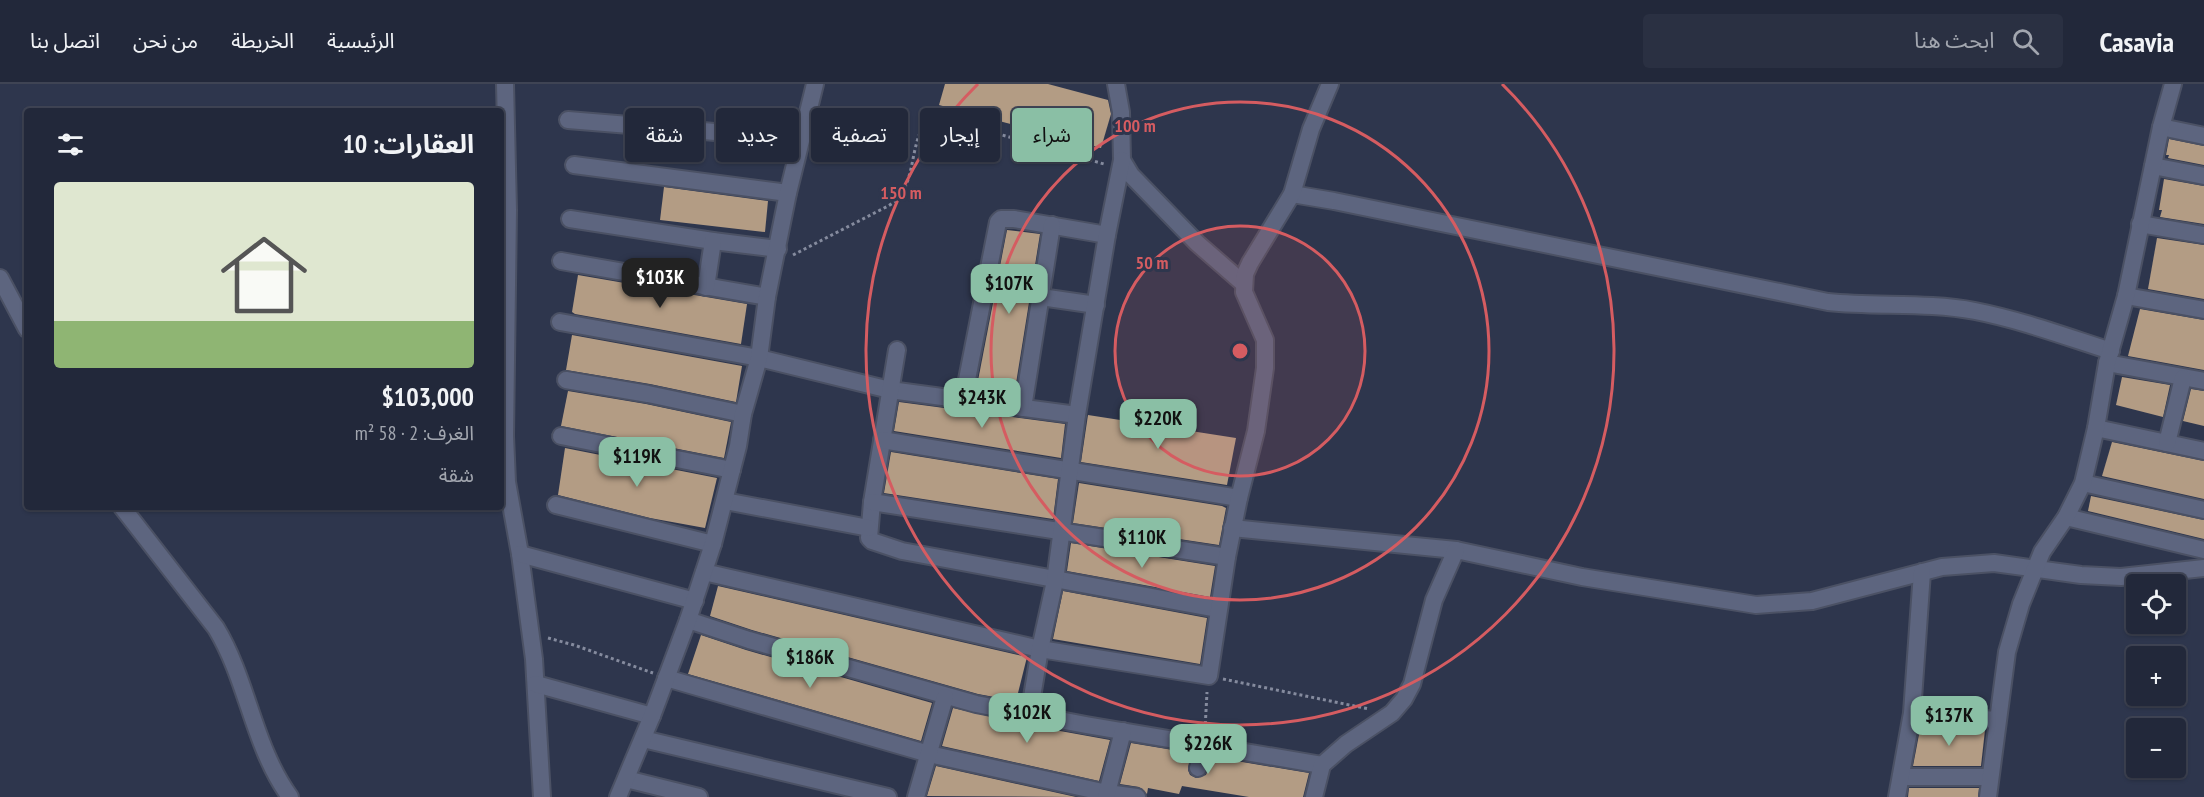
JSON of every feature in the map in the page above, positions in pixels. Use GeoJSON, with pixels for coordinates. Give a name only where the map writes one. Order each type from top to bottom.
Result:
{"type":"FeatureCollection","features":[{"type":"Feature","properties":{"kind":"street"},"geometry":{"type":"LineString","coordinates":[[505,84],[508,210],[505,436],[510,503],[520,554],[536,684],[542,797]]}},
{"type":"Feature","properties":{"kind":"street"},"geometry":{"type":"LineString","coordinates":[[618,797],[643,739],[688,620],[725,501],[743,414],[759,358],[767,297],[788,193],[815,84]]}},
{"type":"Feature","properties":{"kind":"street"},"geometry":{"type":"LineString","coordinates":[[1029,715],[1055,581],[1077,415],[1121,165],[1121,112],[1116,84]]}},
{"type":"Feature","properties":{"kind":"street"},"geometry":{"type":"LineString","coordinates":[[704,572],[1040,649],[1209,676],[1217,609],[1239,498],[1256,431],[1266,354],[1261,328],[1247,301],[1244,284],[1250,263],[1292,194],[1311,129],[1330,84]]}},
{"type":"Feature","properties":{"kind":"street"},"geometry":{"type":"LineString","coordinates":[[1988,797],[1996,720],[2007,652],[2021,604],[2036,567],[2048,541],[2066,517],[2084,483],[2109,357],[2127,296],[2161,127],[2173,84]]}},
{"type":"Feature","properties":{"kind":"street"},"geometry":{"type":"LineString","coordinates":[[568,120],[801,139]]}},
{"type":"Feature","properties":{"kind":"street"},"geometry":{"type":"LineString","coordinates":[[2161,127],[2204,136]]}},
{"type":"Feature","properties":{"kind":"street"},"geometry":{"type":"LineString","coordinates":[[574,165],[788,193]]}},
{"type":"Feature","properties":{"kind":"street"},"geometry":{"type":"LineString","coordinates":[[1121,165],[1197,243],[1244,284]]}},
{"type":"Feature","properties":{"kind":"street"},"geometry":{"type":"LineString","coordinates":[[2153,166],[2204,176]]}},
{"type":"Feature","properties":{"kind":"street"},"geometry":{"type":"LineString","coordinates":[[1292,194],[1828,302],[1937,306],[1975,311],[2109,357],[2183,378],[2204,381]]}},
{"type":"Feature","properties":{"kind":"street"},"geometry":{"type":"LineString","coordinates":[[570,219],[713,241],[776,257]]}},
{"type":"Feature","properties":{"kind":"street"},"geometry":{"type":"LineString","coordinates":[[963,400],[998,222],[1001,219],[1014,219],[1107,235]]}},
{"type":"Feature","properties":{"kind":"street"},"geometry":{"type":"LineString","coordinates":[[2140,224],[2204,235]]}},
{"type":"Feature","properties":{"kind":"street"},"geometry":{"type":"LineString","coordinates":[[1023,408],[1052,225]]}},
{"type":"Feature","properties":{"kind":"street"},"geometry":{"type":"LineString","coordinates":[[706,287],[713,241]]}},
{"type":"Feature","properties":{"kind":"street"},"geometry":{"type":"LineString","coordinates":[[561,261],[767,297]]}},
{"type":"Feature","properties":{"kind":"street"},"geometry":{"type":"LineString","coordinates":[[0,278],[24,323]]}},
{"type":"Feature","properties":{"kind":"street"},"geometry":{"type":"LineString","coordinates":[[2127,296],[2204,310]]}},
{"type":"Feature","properties":{"kind":"street"},"geometry":{"type":"LineString","coordinates":[[1041,297],[1095,305]]}},
{"type":"Feature","properties":{"kind":"street"},"geometry":{"type":"LineString","coordinates":[[560,322],[759,358],[890,390],[1077,415]]}},
{"type":"Feature","properties":{"kind":"street"},"geometry":{"type":"LineString","coordinates":[[897,350],[872,502],[869,528],[869,538],[872,541],[902,551],[1217,609]]}},
{"type":"Feature","properties":{"kind":"street"},"geometry":{"type":"LineString","coordinates":[[2167,443],[2183,378]]}},
{"type":"Feature","properties":{"kind":"street"},"geometry":{"type":"LineString","coordinates":[[566,380],[743,414]]}},
{"type":"Feature","properties":{"kind":"street"},"geometry":{"type":"LineString","coordinates":[[2096,428],[2204,451]]}},
{"type":"Feature","properties":{"kind":"street"},"geometry":{"type":"LineString","coordinates":[[561,436],[732,470]]}},
{"type":"Feature","properties":{"kind":"street"},"geometry":{"type":"LineString","coordinates":[[882,440],[1239,498]]}},
{"type":"Feature","properties":{"kind":"street"},"geometry":{"type":"LineString","coordinates":[[2084,483],[2204,510]]}},
{"type":"Feature","properties":{"kind":"street"},"geometry":{"type":"LineString","coordinates":[[725,501],[869,528]]}},
{"type":"Feature","properties":{"kind":"street"},"geometry":{"type":"LineString","coordinates":[[872,502],[1227,557]]}},
{"type":"Feature","properties":{"kind":"street"},"geometry":{"type":"LineString","coordinates":[[556,505],[713,544]]}},
{"type":"Feature","properties":{"kind":"street"},"geometry":{"type":"LineString","coordinates":[[124,510],[216,628],[227,647],[261,743],[277,777],[290,797]]}},
{"type":"Feature","properties":{"kind":"street"},"geometry":{"type":"LineString","coordinates":[[2066,517],[2204,550]]}},
{"type":"Feature","properties":{"kind":"street"},"geometry":{"type":"LineString","coordinates":[[1233,528],[1456,550],[1582,577],[1756,605],[1812,601],[1942,567],[1994,563],[2121,577],[2204,568]]}},
{"type":"Feature","properties":{"kind":"street"},"geometry":{"type":"LineString","coordinates":[[1314,797],[1322,765],[1346,744],[1392,713],[1404,699],[1412,684],[1434,600],[1456,550]]}},
{"type":"Feature","properties":{"kind":"street"},"geometry":{"type":"LineString","coordinates":[[520,554],[694,601]]}},
{"type":"Feature","properties":{"kind":"street"},"geometry":{"type":"LineString","coordinates":[[1897,797],[1912,713],[1922,572]]}},
{"type":"Feature","properties":{"kind":"street"},"geometry":{"type":"LineString","coordinates":[[688,620],[945,697],[1029,715],[1322,765]]}},
{"type":"Feature","properties":{"kind":"street"},"geometry":{"type":"LineString","coordinates":[[666,678],[929,754],[1107,795],[1137,797]]}},
{"type":"Feature","properties":{"kind":"street"},"geometry":{"type":"LineString","coordinates":[[536,684],[652,716]]}},
{"type":"Feature","properties":{"kind":"street"},"geometry":{"type":"LineString","coordinates":[[916,797],[945,697]]}},
{"type":"Feature","properties":{"kind":"street"},"geometry":{"type":"LineString","coordinates":[[1912,713],[1996,720]]}},
{"type":"Feature","properties":{"kind":"street"},"geometry":{"type":"LineString","coordinates":[[1107,795],[1123,731]]}},
{"type":"Feature","properties":{"kind":"street"},"geometry":{"type":"LineString","coordinates":[[643,739],[888,797]]}},
{"type":"Feature","properties":{"kind":"street"},"geometry":{"type":"LineString","coordinates":[[1198,768],[1204,744]]}},
{"type":"Feature","properties":{"kind":"street"},"geometry":{"type":"LineString","coordinates":[[1901,777],[1990,777]]}},
{"type":"Feature","properties":{"kind":"street"},"geometry":{"type":"LineString","coordinates":[[626,779],[699,797]]}},
{"type":"Feature","properties":{"kind":"path"},"geometry":{"type":"LineString","coordinates":[[776,257],[888,206],[901,197],[921,130],[930,118],[946,118],[1121,165]]}},
{"type":"Feature","properties":{"kind":"path"},"geometry":{"type":"LineString","coordinates":[[530,633],[574,645],[666,678]]}},
{"type":"Feature","properties":{"kind":"path"},"geometry":{"type":"LineString","coordinates":[[1204,744],[1209,676],[1392,713]]}},
{"type":"Feature","properties":{"kind":"building"},"geometry":{"type":"Polygon","coordinates":[[[945,84],[1048,84],[1108,100],[1111,114],[1101,148],[1092,146],[1092,108],[1012,108],[1012,124],[1000,121],[1000,108],[950,108],[939,105],[945,84]]]}},
{"type":"Feature","properties":{"kind":"building"},"geometry":{"type":"Polygon","coordinates":[[[2169,139],[2204,146],[2204,165],[2168,158],[2169,155],[2166,155],[2169,139]]]}},
{"type":"Feature","properties":{"kind":"building"},"geometry":{"type":"Polygon","coordinates":[[[2164,179],[2204,186],[2204,224],[2160,217],[2164,179]]]}},
{"type":"Feature","properties":{"kind":"building"},"geometry":{"type":"Polygon","coordinates":[[[664,187],[768,201],[765,232],[660,220],[664,187]]]}},
{"type":"Feature","properties":{"kind":"building"},"geometry":{"type":"Polygon","coordinates":[[[1007,230],[1040,234],[1014,396],[976,391],[1007,230]]]}},
{"type":"Feature","properties":{"kind":"building"},"geometry":{"type":"Polygon","coordinates":[[[2157,238],[2204,245],[2204,299],[2148,289],[2157,238]]]}},
{"type":"Feature","properties":{"kind":"building"},"geometry":{"type":"Polygon","coordinates":[[[578,275],[747,304],[741,344],[575,314],[572,312],[578,275]]]}},
{"type":"Feature","properties":{"kind":"building"},"geometry":{"type":"Polygon","coordinates":[[[2140,309],[2204,320],[2204,370],[2128,356],[2140,309]]]}},
{"type":"Feature","properties":{"kind":"building"},"geometry":{"type":"Polygon","coordinates":[[[572,335],[742,366],[736,402],[566,370],[572,335]]]}},
{"type":"Feature","properties":{"kind":"building"},"geometry":{"type":"Polygon","coordinates":[[[2122,377],[2170,385],[2163,417],[2116,405],[2122,377]]]}},
{"type":"Feature","properties":{"kind":"building"},"geometry":{"type":"Polygon","coordinates":[[[2191,389],[2204,391],[2204,426],[2183,421],[2191,389]]]}},
{"type":"Feature","properties":{"kind":"building"},"geometry":{"type":"Polygon","coordinates":[[[568,391],[646,404],[731,422],[724,458],[561,426],[568,391]]]}},
{"type":"Feature","properties":{"kind":"building"},"geometry":{"type":"Polygon","coordinates":[[[899,402],[1065,424],[1061,458],[894,431],[899,402]]]}},
{"type":"Feature","properties":{"kind":"building"},"geometry":{"type":"Polygon","coordinates":[[[1088,415],[1236,438],[1227,485],[1081,462],[1088,415]]]}},
{"type":"Feature","properties":{"kind":"building"},"geometry":{"type":"Polygon","coordinates":[[[2112,442],[2204,461],[2204,499],[2102,476],[2112,442]]]}},
{"type":"Feature","properties":{"kind":"building"},"geometry":{"type":"Polygon","coordinates":[[[565,448],[717,478],[705,528],[650,518],[558,495],[565,448]]]}},
{"type":"Feature","properties":{"kind":"building"},"geometry":{"type":"Polygon","coordinates":[[[891,452],[1058,479],[1053,519],[884,493],[891,452]]]}},
{"type":"Feature","properties":{"kind":"building"},"geometry":{"type":"Polygon","coordinates":[[[1079,483],[1222,506],[1226,508],[1219,545],[1073,523],[1079,483]]]}},
{"type":"Feature","properties":{"kind":"building"},"geometry":{"type":"Polygon","coordinates":[[[2091,496],[2204,520],[2204,539],[2088,511],[2091,496]]]}},
{"type":"Feature","properties":{"kind":"building"},"geometry":{"type":"Polygon","coordinates":[[[1071,543],[1215,566],[1210,597],[1067,571],[1071,543]]]}},
{"type":"Feature","properties":{"kind":"building"},"geometry":{"type":"Polygon","coordinates":[[[718,586],[1027,657],[1016,701],[978,694],[710,616],[718,586]]]}},
{"type":"Feature","properties":{"kind":"building"},"geometry":{"type":"Polygon","coordinates":[[[1063,591],[1207,618],[1200,664],[1053,639],[1063,591]]]}},
{"type":"Feature","properties":{"kind":"building"},"geometry":{"type":"Polygon","coordinates":[[[701,635],[932,703],[921,741],[688,674],[701,635]]]}},
{"type":"Feature","properties":{"kind":"building"},"geometry":{"type":"Polygon","coordinates":[[[953,708],[1027,725],[1110,740],[1099,781],[942,746],[953,708]]]}},
{"type":"Feature","properties":{"kind":"building"},"geometry":{"type":"Polygon","coordinates":[[[1921,724],[1985,730],[1981,766],[1913,766],[1921,724]]]}},
{"type":"Feature","properties":{"kind":"building"},"geometry":{"type":"Polygon","coordinates":[[[1131,743],[1191,753],[1188,770],[1190,775],[1196,778],[1206,775],[1212,757],[1309,773],[1303,797],[1249,797],[1182,786],[1179,794],[1148,788],[1147,794],[1139,787],[1120,784],[1131,743]]]}},
{"type":"Feature","properties":{"kind":"building"},"geometry":{"type":"Polygon","coordinates":[[[936,766],[1076,797],[927,796],[936,766]]]}},
{"type":"Feature","properties":{"kind":"building"},"geometry":{"type":"Polygon","coordinates":[[[1909,788],[1979,788],[1978,797],[1908,797],[1909,788]]]}}]}
